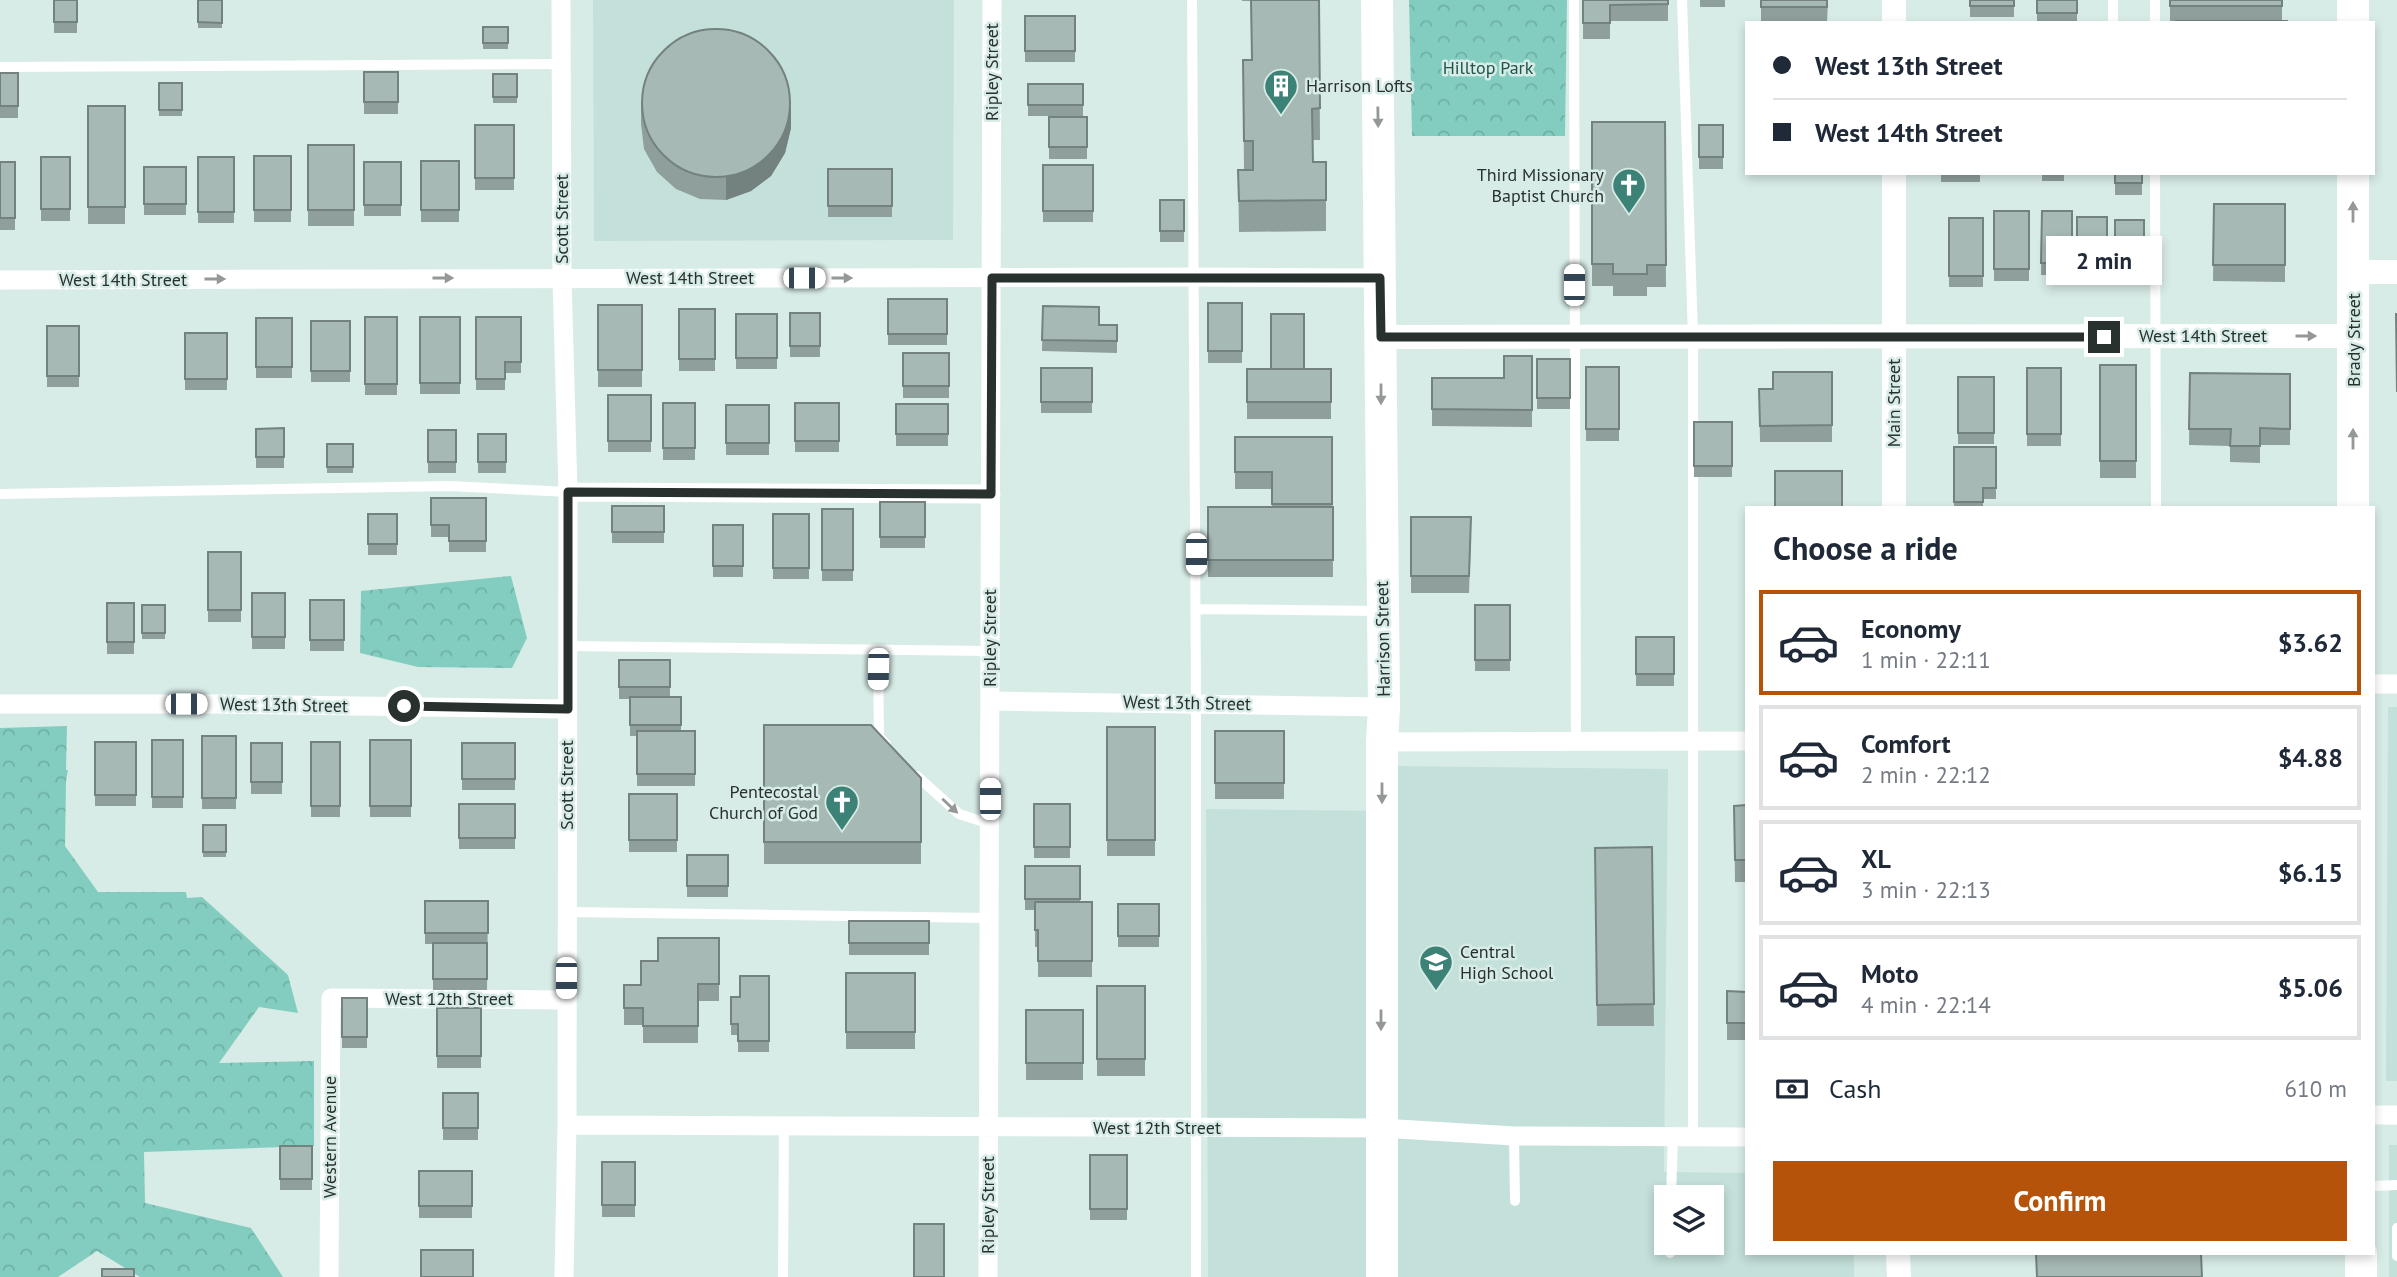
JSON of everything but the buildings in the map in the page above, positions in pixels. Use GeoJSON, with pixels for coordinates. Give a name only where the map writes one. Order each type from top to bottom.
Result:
{"type":"FeatureCollection","features":[{"type":"Feature","properties":{"kind":"highway","name":"Harrison Street"},"geometry":{"type":"LineString","coordinates":[[1377,0],[1384,707],[1382,1277]]}},
{"type":"Feature","properties":{"kind":"highway"},"geometry":{"type":"LineString","coordinates":[[2353,0],[2353,21]]}},
{"type":"Feature","properties":{"kind":"highway","name":"Brady Street"},"geometry":{"type":"LineString","coordinates":[[2353,175],[2353,506]]}},
{"type":"Feature","properties":{"kind":"highway"},"geometry":{"type":"LineString","coordinates":[[2361,1255],[2361,1277]]}},
{"type":"Feature","properties":{"kind":"street","name":"Scott Street"},"geometry":{"type":"LineString","coordinates":[[561,0],[562,278],[568,492],[567,1125],[564,1277]]}},
{"type":"Feature","properties":{"kind":"street","name":"Ripley Street"},"geometry":{"type":"LineString","coordinates":[[988,1277],[992,0]]}},
{"type":"Feature","properties":{"kind":"street"},"geometry":{"type":"LineString","coordinates":[[1894,0],[1894,21]]}},
{"type":"Feature","properties":{"kind":"street","name":"Main Street"},"geometry":{"type":"LineString","coordinates":[[1894,175],[1894,506]]}},
{"type":"Feature","properties":{"kind":"street"},"geometry":{"type":"LineString","coordinates":[[2353,272],[2397,272]]}},
{"type":"Feature","properties":{"kind":"street","name":"West 14th Street"},"geometry":{"type":"LineString","coordinates":[[0,280],[1195,276],[1380,278]]}},
{"type":"Feature","properties":{"kind":"street","name":"West 14th Street"},"geometry":{"type":"LineString","coordinates":[[1381,337],[2354,336]]}},
{"type":"Feature","properties":{"kind":"street"},"geometry":{"type":"LineString","coordinates":[[568,492],[991,494]]}},
{"type":"Feature","properties":{"kind":"street"},"geometry":{"type":"LineString","coordinates":[[2375,684],[2397,684]]}},
{"type":"Feature","properties":{"kind":"street","name":"West 13th Street"},"geometry":{"type":"LineString","coordinates":[[990,701],[1384,707]]}},
{"type":"Feature","properties":{"kind":"street","name":"West 13th Street"},"geometry":{"type":"LineString","coordinates":[[0,704],[568,709]]}},
{"type":"Feature","properties":{"kind":"street"},"geometry":{"type":"LineString","coordinates":[[1382,742],[1745,741]]}},
{"type":"Feature","properties":{"kind":"street","name":"West 12th Street"},"geometry":{"type":"LineString","coordinates":[[331,998],[566,1000]]}},
{"type":"Feature","properties":{"kind":"street","name":"Western Avenue"},"geometry":{"type":"LineString","coordinates":[[329,1277],[331,998]]}},
{"type":"Feature","properties":{"kind":"street"},"geometry":{"type":"LineString","coordinates":[[2375,1115],[2397,1115]]}},
{"type":"Feature","properties":{"kind":"street","name":"West 12th Street"},"geometry":{"type":"LineString","coordinates":[[567,1125],[1381,1128],[1514,1136],[1745,1137]]}},
{"type":"Feature","properties":{"kind":"street"},"geometry":{"type":"LineString","coordinates":[[1898,1255],[1899,1277]]}},
{"type":"Feature","properties":{"kind":"lane"},"geometry":{"type":"LineString","coordinates":[[1192,0],[1195,276],[1196,1277]]}},
{"type":"Feature","properties":{"kind":"lane"},"geometry":{"type":"LineString","coordinates":[[1574,0],[1576,741]]}},
{"type":"Feature","properties":{"kind":"lane"},"geometry":{"type":"LineString","coordinates":[[1682,0],[1693,337],[1693,1136]]}},
{"type":"Feature","properties":{"kind":"lane"},"geometry":{"type":"LineString","coordinates":[[2113,0],[2113,21]]}},
{"type":"Feature","properties":{"kind":"lane"},"geometry":{"type":"LineString","coordinates":[[2155,0],[2155,21]]}},
{"type":"Feature","properties":{"kind":"lane"},"geometry":{"type":"LineString","coordinates":[[0,67],[562,64]]}},
{"type":"Feature","properties":{"kind":"lane"},"geometry":{"type":"LineString","coordinates":[[2155,175],[2156,506]]}},
{"type":"Feature","properties":{"kind":"lane"},"geometry":{"type":"LineString","coordinates":[[0,494],[450,486],[568,492]]}},
{"type":"Feature","properties":{"kind":"lane"},"geometry":{"type":"LineString","coordinates":[[1196,609],[1383,612]]}},
{"type":"Feature","properties":{"kind":"lane"},"geometry":{"type":"LineString","coordinates":[[568,646],[989,652]]}},
{"type":"Feature","properties":{"kind":"lane"},"geometry":{"type":"LineString","coordinates":[[878,650],[879,737],[890,748]]}},
{"type":"Feature","properties":{"kind":"lane"},"geometry":{"type":"LineString","coordinates":[[917,776],[959,814],[989,824]]}},
{"type":"Feature","properties":{"kind":"lane"},"geometry":{"type":"LineString","coordinates":[[567,912],[989,918]]}},
{"type":"Feature","properties":{"kind":"lane"},"geometry":{"type":"LineString","coordinates":[[783,1277],[784,1127]]}},
{"type":"Feature","properties":{"kind":"lane"},"geometry":{"type":"LineString","coordinates":[[1514,1136],[1515,1201]]}},
{"type":"Feature","properties":{"kind":"lane"},"geometry":{"type":"LineString","coordinates":[[1671,1185],[1673,1136]]}},
{"type":"Feature","properties":{"kind":"lane"},"geometry":{"type":"LineString","coordinates":[[2375,1186],[2397,1185]]}},
{"type":"Feature","properties":{"kind":"lane"},"geometry":{"type":"LineString","coordinates":[[2397,1228],[2397,1256]]}},
{"type":"Feature","properties":{"kind":"shaded area"},"geometry":{"type":"Polygon","coordinates":[[[593,0],[954,0],[953,240],[594,241],[593,0]]]}},
{"type":"Feature","properties":{"kind":"shaded area"},"geometry":{"type":"Polygon","coordinates":[[[2388,707],[2397,707],[2397,1081],[2386,1081],[2388,707]]]}},
{"type":"Feature","properties":{"kind":"shaded area","name":"Central High School"},"geometry":{"type":"Polygon","coordinates":[[[1394,766],[1668,769],[1664,1172],[1745,1173],[1745,1255],[1854,1255],[1854,1277],[1208,1277],[1206,809],[1393,811],[1394,766]]]}},
{"type":"Feature","properties":{"kind":"shaded area"},"geometry":{"type":"Polygon","coordinates":[[[2389,1145],[2397,1145],[2397,1277],[2389,1277],[2389,1145]]]}},
{"type":"Feature","properties":{"kind":"green space","name":"Hilltop Park"},"geometry":{"type":"Polygon","coordinates":[[[1409,0],[1567,0],[1565,136],[1412,136],[1409,0]]]}},
{"type":"Feature","properties":{"kind":"green space"},"geometry":{"type":"Polygon","coordinates":[[[511,576],[527,638],[512,668],[418,667],[360,653],[361,591],[511,576]]]}},
{"type":"Feature","properties":{"kind":"green space"},"geometry":{"type":"Polygon","coordinates":[[[67,726],[65,846],[98,892],[186,892],[187,898],[202,897],[288,975],[298,1013],[259,1007],[219,1063],[314,1061],[314,1146],[144,1152],[145,1203],[251,1228],[283,1277],[140,1277],[97,1251],[58,1277],[0,1277],[0,728],[67,726]]]}},
{"type":"Feature","properties":{"kind":"place","name":"Harrison Lofts"},"geometry":{"type":"Point","coordinates":[1281,116]}},
{"type":"Feature","properties":{"kind":"place","name":"Third Missionary Baptist Church"},"geometry":{"type":"Point","coordinates":[1629,215]}},
{"type":"Feature","properties":{"kind":"place","name":"Pentecostal Church of God"},"geometry":{"type":"Point","coordinates":[842,832]}},
{"type":"Feature","properties":{"kind":"place","name":"Central High School"},"geometry":{"type":"Point","coordinates":[1436,992]}},
{"type":"Feature","properties":{"kind":"route"},"geometry":{"type":"LineString","coordinates":[[404,706],[568,709],[568,492],[991,494],[992,278],[1380,278],[1381,337],[2104,337]]}}]}
